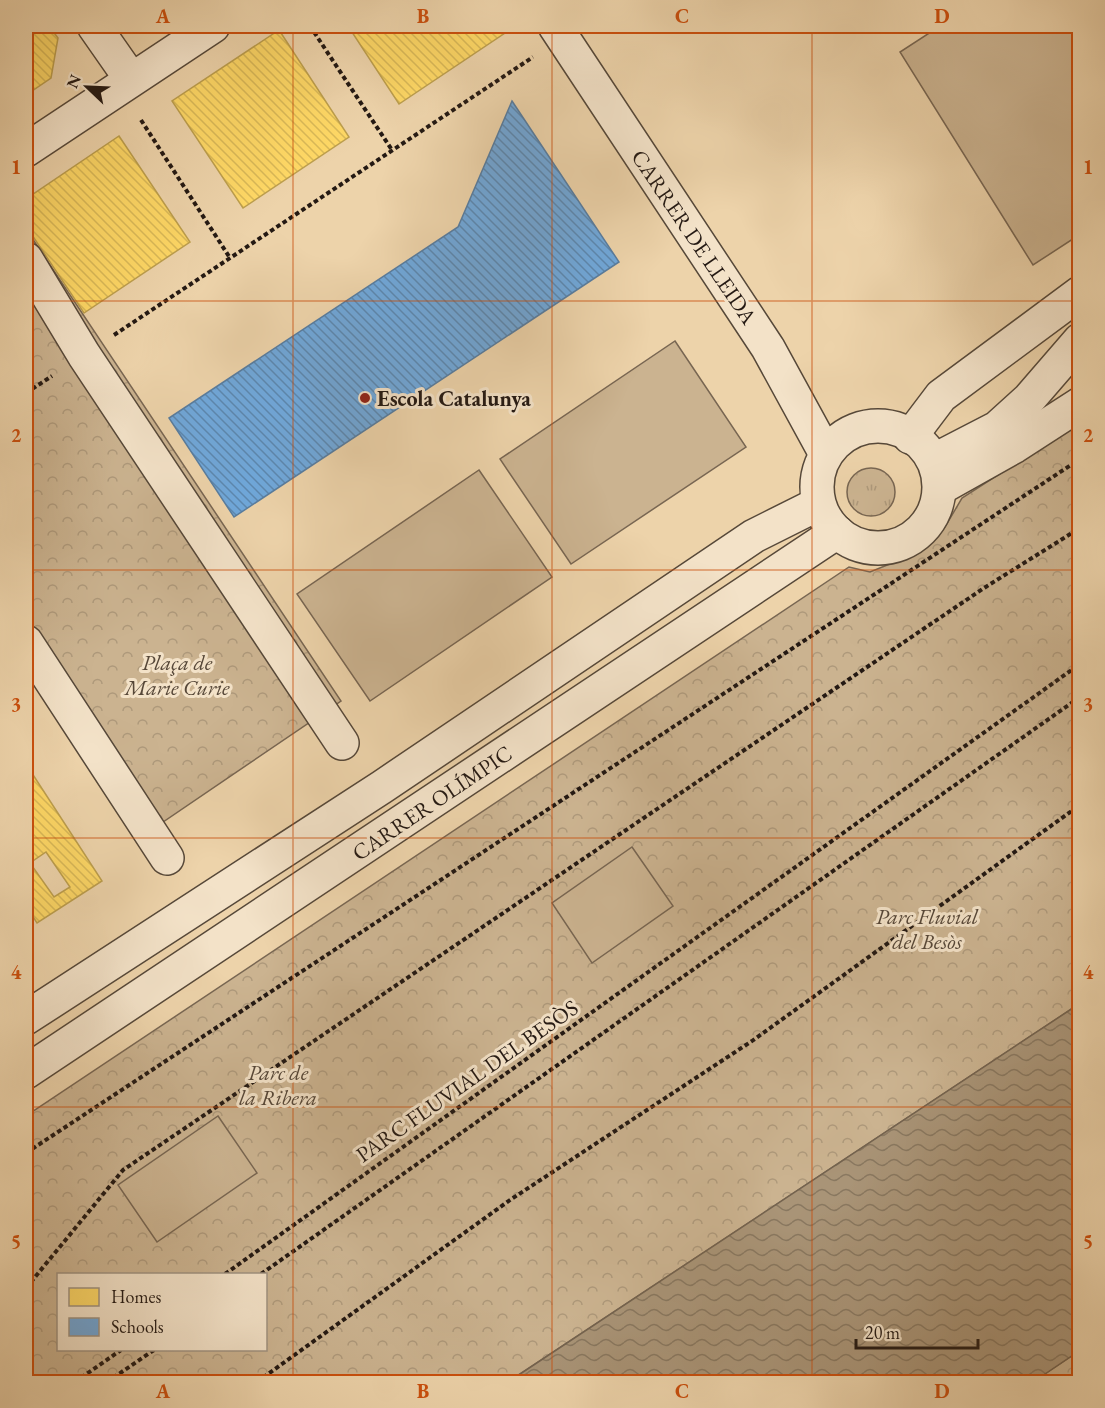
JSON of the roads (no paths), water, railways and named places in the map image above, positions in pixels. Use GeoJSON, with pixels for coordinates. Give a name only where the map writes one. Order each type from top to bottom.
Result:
{"type":"FeatureCollection","features":[{"type":"Feature","properties":{"kind":"street"},"geometry":{"type":"LineString","coordinates":[[94,26],[131,80]]}},
{"type":"Feature","properties":{"kind":"street"},"geometry":{"type":"LineString","coordinates":[[26,150],[213,26]]}},
{"type":"Feature","properties":{"kind":"street","name":"CARRER DE LLEIDA"},"geometry":{"type":"LineString","coordinates":[[559,31],[618,102],[777,342],[826,454]]}},
{"type":"Feature","properties":{"kind":"street"},"geometry":{"type":"LineString","coordinates":[[26,260],[84,355],[342,743]]}},
{"type":"Feature","properties":{"kind":"street"},"geometry":{"type":"LineString","coordinates":[[910,437],[941,396],[1080,293]]}},
{"type":"Feature","properties":{"kind":"street"},"geometry":{"type":"LineString","coordinates":[[941,396],[1012,356],[1079,341]]}},
{"type":"Feature","properties":{"kind":"street"},"geometry":{"type":"LineString","coordinates":[[938,474],[997,428],[1029,399],[1079,341]]}},
{"type":"Feature","properties":{"kind":"street"},"geometry":{"type":"LineString","coordinates":[[938,474],[1015,446],[1080,404]]}},
{"type":"Feature","properties":{"kind":"street"},"geometry":{"type":"LineString","coordinates":[[865,428],[889,428],[910,437],[938,474],[936,508],[927,525],[912,538],[893,546],[873,548],[853,543],[837,532],[818,504],[815,486],[826,454],[843,437],[865,428]]}},
{"type":"Feature","properties":{"kind":"street","name":"CARRER OLÍMPIC"},"geometry":{"type":"LineString","coordinates":[[26,1018],[382,787],[754,536],[818,504]]}},
{"type":"Feature","properties":{"kind":"street","name":"CARRER OLÍMPIC"},"geometry":{"type":"LineString","coordinates":[[26,1072],[837,532]]}},
{"type":"Feature","properties":{"kind":"street"},"geometry":{"type":"LineString","coordinates":[[26,642],[167,858]]}},
{"type":"Feature","properties":{"kind":"water"},"geometry":{"type":"Polygon","coordinates":[[[1079,1004],[1079,1351],[1033,1382],[508,1382],[1079,1004]]]}},
{"type":"Feature","properties":{"kind":"place","name":"Escola Catalunya"},"geometry":{"type":"Point","coordinates":[365,398]}},
{"type":"Feature","properties":{"kind":"park label","name":"Plaça de Marie Curie"},"geometry":{"type":"Point","coordinates":[177,674]}},
{"type":"Feature","properties":{"kind":"park label","name":"Parc Fluvial del Besòs"},"geometry":{"type":"Point","coordinates":[927,928]}},
{"type":"Feature","properties":{"kind":"park label","name":"Parc de la Ribera"},"geometry":{"type":"Point","coordinates":[278,1084]}}]}
